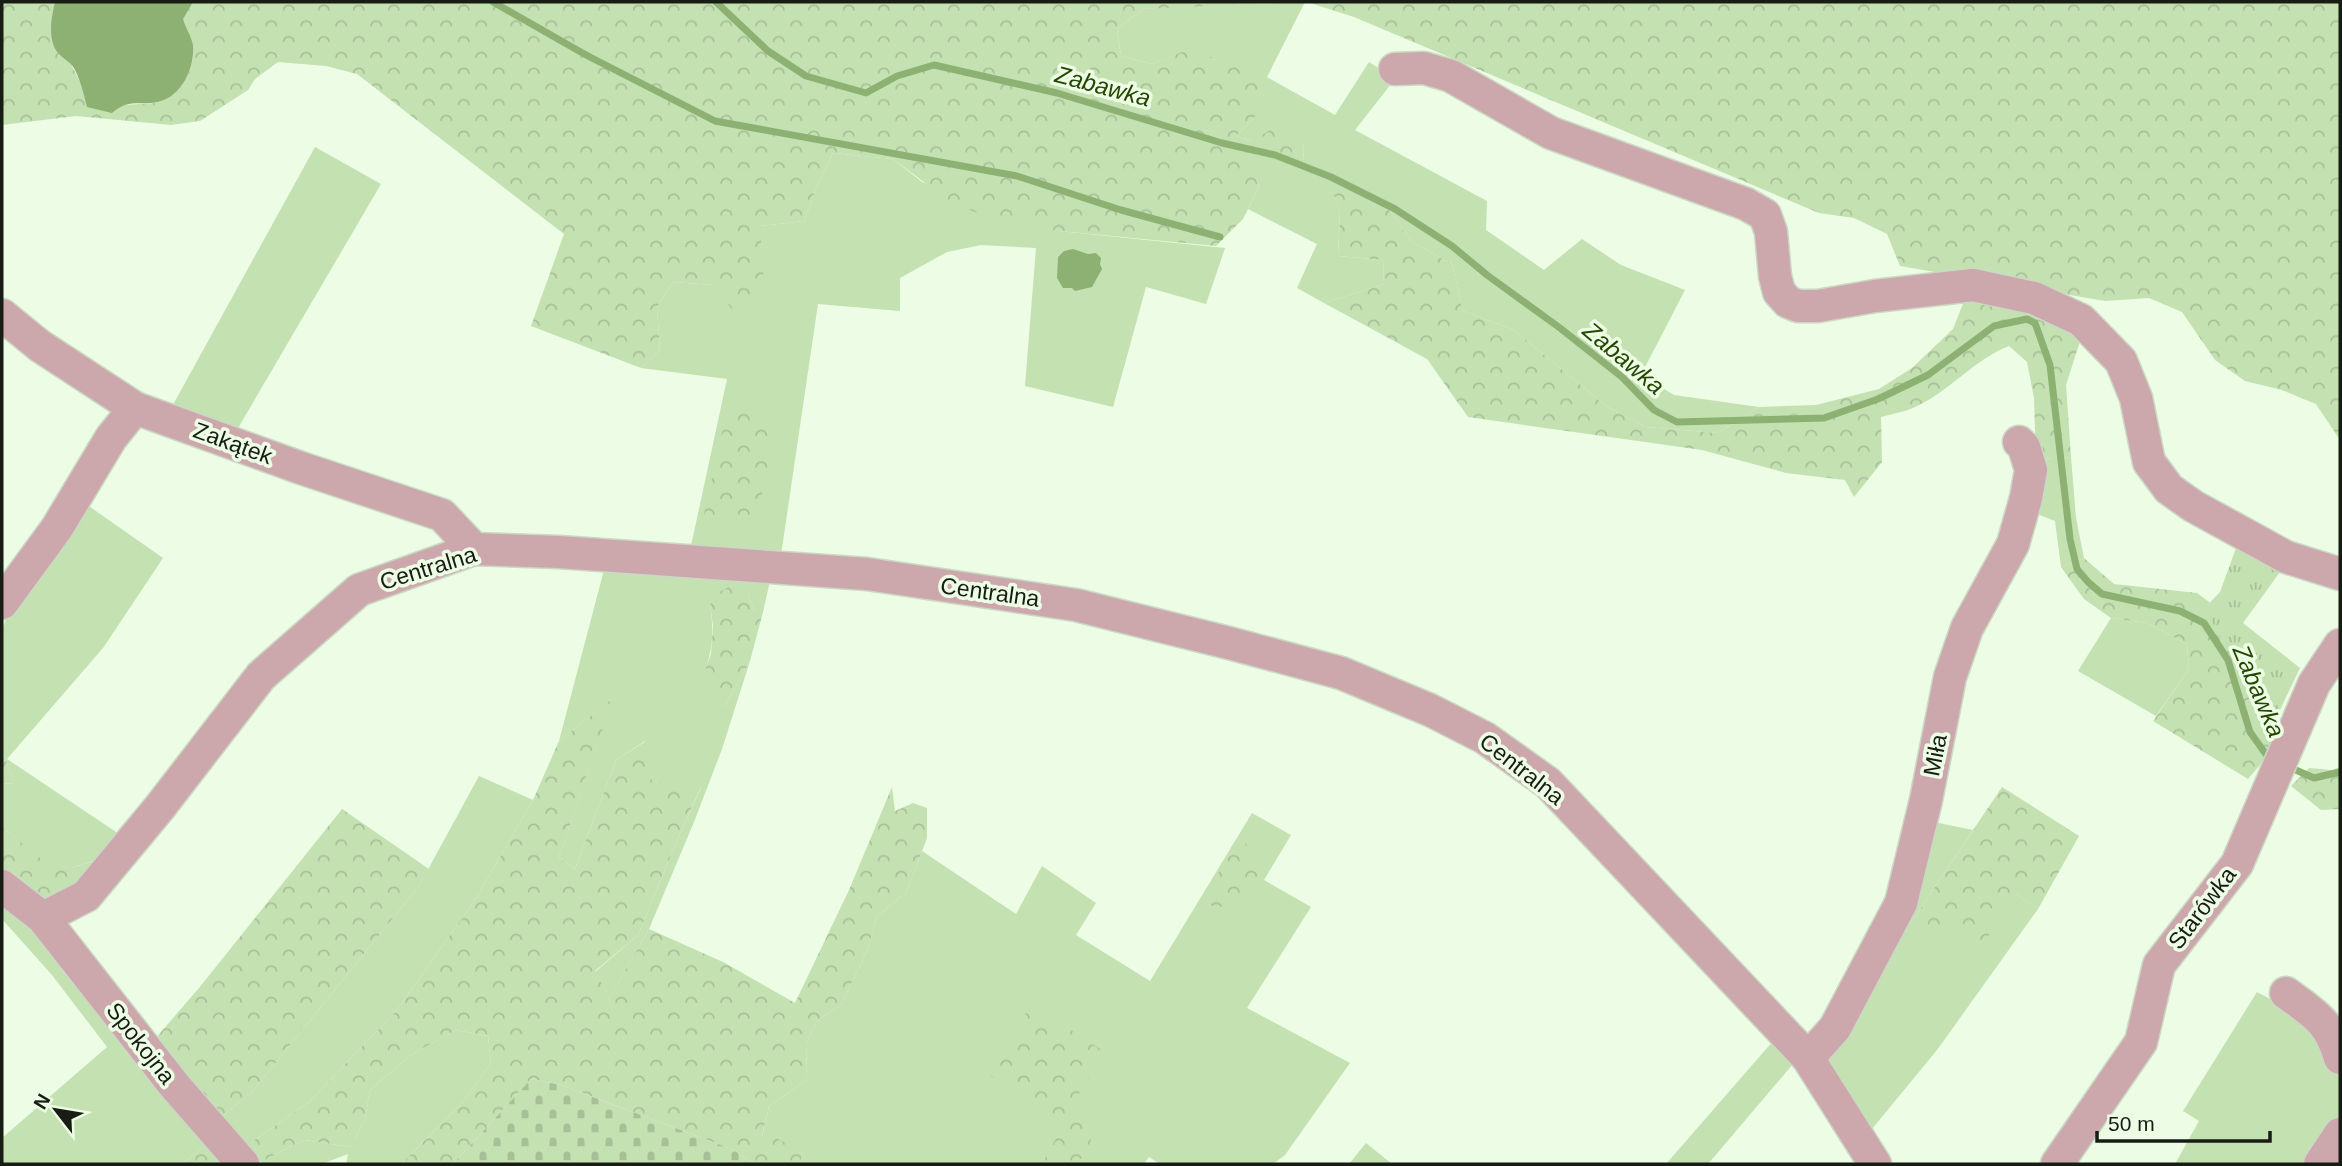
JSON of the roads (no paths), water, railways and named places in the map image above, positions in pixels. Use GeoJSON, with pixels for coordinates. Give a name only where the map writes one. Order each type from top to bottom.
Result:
{"type":"FeatureCollection","features":[{"type":"Feature","properties":{"kind":"street"},"geometry":{"type":"LineString","coordinates":[[1395,69],[1424,68],[1451,76],[1551,133],[1746,204],[1765,215],[1771,232],[1774,276],[1779,292],[1788,302],[1798,306],[1818,306],[1875,296],[1973,285],[2034,298],[2081,320],[2121,360],[2136,398],[2150,462],[2169,489],[2193,506],[2286,557],[2340,575]]}},
{"type":"Feature","properties":{"kind":"street","name":"Zakątek"},"geometry":{"type":"LineString","coordinates":[[2,315],[40,346],[135,408],[442,515],[474,549]]}},
{"type":"Feature","properties":{"kind":"street"},"geometry":{"type":"LineString","coordinates":[[2,603],[57,527],[111,438],[135,408]]}},
{"type":"Feature","properties":{"kind":"street","name":"Miła"},"geometry":{"type":"LineString","coordinates":[[1808,1058],[1835,1028],[1901,903],[1926,800],[1950,677],[1967,628],[2013,544],[2026,498],[2031,470],[2024,447],[2019,442]]}},
{"type":"Feature","properties":{"kind":"street","name":"Centralna"},"geometry":{"type":"LineString","coordinates":[[43,918],[86,896],[160,807],[261,676],[359,590],[474,549],[761,566],[895,578],[1076,605],[1340,673],[1430,710],[1485,738],[1548,783],[1808,1058],[1875,1164]]}},
{"type":"Feature","properties":{"kind":"street","name":"Starówka"},"geometry":{"type":"LineString","coordinates":[[2057,1164],[2141,1042],[2159,965],[2237,864],[2314,684],[2340,645]]}},
{"type":"Feature","properties":{"kind":"street","name":"Spokojna"},"geometry":{"type":"LineString","coordinates":[[2,886],[43,918],[174,1085],[243,1164]]}},
{"type":"Feature","properties":{"kind":"street"},"geometry":{"type":"LineString","coordinates":[[2286,993],[2327,1026],[2340,1058]]}},
{"type":"Feature","properties":{"kind":"street"},"geometry":{"type":"LineString","coordinates":[[2320,1164],[2340,1134]]}},
{"type":"Feature","properties":{"kind":"waterway"},"geometry":{"type":"LineString","coordinates":[[493,2],[586,55],[715,121],[1017,176],[1121,210],[1220,237]]}},
{"type":"Feature","properties":{"kind":"waterway","name":"Zabawka"},"geometry":{"type":"LineString","coordinates":[[716,2],[768,51],[806,76],[866,93],[897,76],[934,65],[1057,93],[1222,143],[1275,155],[1331,177],[1395,209],[1452,246],[1622,377],[1654,410],[1677,422],[1824,418],[1878,399],[1928,375],[1994,326],[2027,319],[2035,323],[2050,365],[2070,539],[2077,569],[2102,594],[2180,611],[2204,623],[2228,660],[2250,732],[2268,757]]}},
{"type":"Feature","properties":{"kind":"waterway","name":"Zabawka"},"geometry":{"type":"LineString","coordinates":[[2289,767],[2314,778],[2340,772]]}}]}
